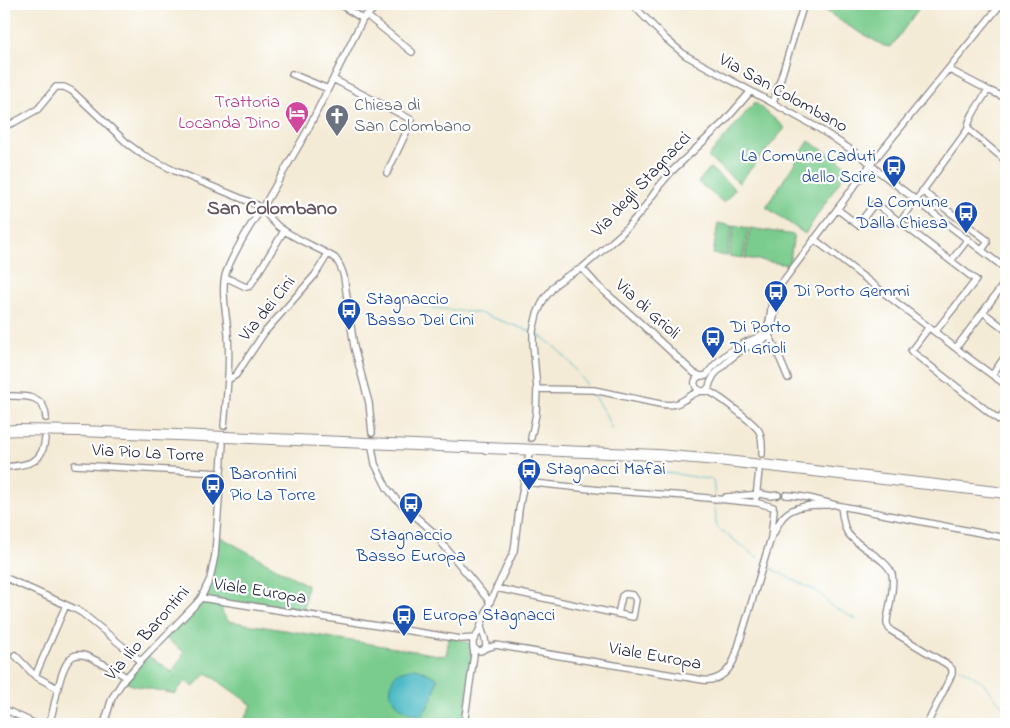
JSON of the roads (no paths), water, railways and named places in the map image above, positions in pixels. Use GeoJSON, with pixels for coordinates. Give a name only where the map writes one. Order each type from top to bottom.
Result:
{"type":"FeatureCollection","features":[{"type":"Feature","properties":{"kind":"highway"},"geometry":{"type":"LineString","coordinates":[[4,425],[79,425],[641,448],[712,453],[1006,487]]}},
{"type":"Feature","properties":{"kind":"highway"},"geometry":{"type":"LineString","coordinates":[[4,431],[80,432],[638,454],[718,460],[1006,493]]}},
{"type":"Feature","properties":{"kind":"street"},"geometry":{"type":"LineString","coordinates":[[339,4],[364,17],[412,52]]}},
{"type":"Feature","properties":{"kind":"street"},"geometry":{"type":"LineString","coordinates":[[224,426],[228,380],[225,277],[238,248],[306,133],[364,17],[379,4]]}},
{"type":"Feature","properties":{"kind":"street","name":"Via San Colombano"},"geometry":{"type":"LineString","coordinates":[[632,4],[679,51],[818,128],[871,164],[1006,268]]}},
{"type":"Feature","properties":{"kind":"street"},"geometry":{"type":"LineString","coordinates":[[773,103],[804,4]]}},
{"type":"Feature","properties":{"kind":"street"},"geometry":{"type":"LineString","coordinates":[[690,395],[697,378],[703,376],[728,353],[771,330],[780,286],[871,164],[1001,4]]}},
{"type":"Feature","properties":{"kind":"street"},"geometry":{"type":"LineString","coordinates":[[948,69],[1006,98]]}},
{"type":"Feature","properties":{"kind":"street"},"geometry":{"type":"LineString","coordinates":[[292,74],[328,89]]}},
{"type":"Feature","properties":{"kind":"street"},"geometry":{"type":"LineString","coordinates":[[333,79],[412,120],[387,173]]}},
{"type":"Feature","properties":{"kind":"street"},"geometry":{"type":"LineString","coordinates":[[4,126],[38,109],[56,87],[64,87],[72,91],[128,144],[143,155],[175,172],[253,203],[262,209],[284,231],[335,258],[342,268],[354,347],[369,403],[372,433]]}},
{"type":"Feature","properties":{"kind":"street"},"geometry":{"type":"LineString","coordinates":[[900,222],[968,129],[970,121],[988,90]]}},
{"type":"Feature","properties":{"kind":"street","name":"Via degli Stagnacci"},"geometry":{"type":"LineString","coordinates":[[531,438],[536,414],[537,389],[533,336],[534,322],[544,299],[554,286],[582,268],[615,240],[641,212],[669,174],[724,122],[751,91]]}},
{"type":"Feature","properties":{"kind":"street"},"geometry":{"type":"LineString","coordinates":[[968,129],[1006,161]]}},
{"type":"Feature","properties":{"kind":"street"},"geometry":{"type":"LineString","coordinates":[[922,191],[987,240],[982,250]]}},
{"type":"Feature","properties":{"kind":"street"},"geometry":{"type":"LineString","coordinates":[[837,210],[858,225],[874,203],[976,280],[935,332]]}},
{"type":"Feature","properties":{"kind":"street"},"geometry":{"type":"LineString","coordinates":[[225,277],[246,287],[250,286],[284,231]]}},
{"type":"Feature","properties":{"kind":"street"},"geometry":{"type":"LineString","coordinates":[[951,261],[968,239]]}},
{"type":"Feature","properties":{"kind":"street"},"geometry":{"type":"LineString","coordinates":[[814,240],[1006,385]]}},
{"type":"Feature","properties":{"kind":"street","name":"Via dei Cini"},"geometry":{"type":"LineString","coordinates":[[228,380],[236,375],[264,333],[314,275],[328,254]]}},
{"type":"Feature","properties":{"kind":"street","name":"Via di Grioli"},"geometry":{"type":"LineString","coordinates":[[582,268],[597,285],[680,360],[694,372],[703,376]]}},
{"type":"Feature","properties":{"kind":"street"},"geometry":{"type":"LineString","coordinates":[[956,348],[1006,281]]}},
{"type":"Feature","properties":{"kind":"street"},"geometry":{"type":"LineString","coordinates":[[983,312],[1006,330]]}},
{"type":"Feature","properties":{"kind":"street"},"geometry":{"type":"LineString","coordinates":[[929,327],[911,351],[999,420],[1006,410]]}},
{"type":"Feature","properties":{"kind":"street"},"geometry":{"type":"LineString","coordinates":[[767,332],[788,378]]}},
{"type":"Feature","properties":{"kind":"street"},"geometry":{"type":"LineString","coordinates":[[537,389],[594,390],[668,405],[680,402],[690,395],[709,388],[714,375],[729,360],[743,349],[762,340],[767,332]]}},
{"type":"Feature","properties":{"kind":"street"},"geometry":{"type":"LineString","coordinates":[[992,374],[1006,355]]}},
{"type":"Feature","properties":{"kind":"street"},"geometry":{"type":"LineString","coordinates":[[694,372],[697,388],[712,393],[758,429],[762,441],[762,454]]}},
{"type":"Feature","properties":{"kind":"street"},"geometry":{"type":"LineString","coordinates":[[703,376],[709,379],[712,393]]}},
{"type":"Feature","properties":{"kind":"street"},"geometry":{"type":"LineString","coordinates":[[4,396],[21,396],[38,400],[43,404],[46,418]]}},
{"type":"Feature","properties":{"kind":"street"},"geometry":{"type":"LineString","coordinates":[[4,467],[22,465],[35,460],[45,446],[45,438]]}},
{"type":"Feature","properties":{"kind":"street","name":"Via Ilio Barontini"},"geometry":{"type":"LineString","coordinates":[[104,724],[112,698],[126,677],[201,598],[210,579],[215,560],[223,444]]}},
{"type":"Feature","properties":{"kind":"street"},"geometry":{"type":"LineString","coordinates":[[372,447],[375,464],[387,488],[432,531],[490,602]]}},
{"type":"Feature","properties":{"kind":"street"},"geometry":{"type":"LineString","coordinates":[[464,724],[473,658],[472,642],[476,638],[496,588],[514,551],[529,454]]}},
{"type":"Feature","properties":{"kind":"street","name":"Via Pio La Torre"},"geometry":{"type":"LineString","coordinates":[[75,465],[220,473]]}},
{"type":"Feature","properties":{"kind":"street"},"geometry":{"type":"LineString","coordinates":[[758,503],[756,495],[759,470]]}},
{"type":"Feature","properties":{"kind":"street"},"geometry":{"type":"LineString","coordinates":[[524,482],[600,490],[749,499],[773,508],[781,515],[806,506],[839,506]]}},
{"type":"Feature","properties":{"kind":"street"},"geometry":{"type":"LineString","coordinates":[[758,482],[763,494]]}},
{"type":"Feature","properties":{"kind":"street"},"geometry":{"type":"LineString","coordinates":[[749,499],[763,494],[816,499],[839,506],[1006,538]]}},
{"type":"Feature","properties":{"kind":"street"},"geometry":{"type":"LineString","coordinates":[[773,508],[774,499],[778,495]]}},
{"type":"Feature","properties":{"kind":"street"},"geometry":{"type":"LineString","coordinates":[[786,495],[793,502],[789,512]]}},
{"type":"Feature","properties":{"kind":"street"},"geometry":{"type":"LineString","coordinates":[[839,506],[848,534],[883,563],[892,573],[887,620],[888,628],[952,669],[952,674],[927,724]]}},
{"type":"Feature","properties":{"kind":"street","name":"Viale Europa"},"geometry":{"type":"LineString","coordinates":[[771,538],[773,508]]}},
{"type":"Feature","properties":{"kind":"street","name":"Viale Europa"},"geometry":{"type":"LineString","coordinates":[[485,639],[496,645],[709,681],[714,679],[726,673],[734,662],[771,538],[780,521],[789,512]]}},
{"type":"Feature","properties":{"kind":"street"},"geometry":{"type":"LineString","coordinates":[[4,577],[82,613],[141,661]]}},
{"type":"Feature","properties":{"kind":"street"},"geometry":{"type":"LineString","coordinates":[[496,588],[618,614]]}},
{"type":"Feature","properties":{"kind":"street","name":"Viale Europa"},"geometry":{"type":"LineString","coordinates":[[201,598],[463,639],[476,638]]}},
{"type":"Feature","properties":{"kind":"street"},"geometry":{"type":"LineString","coordinates":[[35,676],[66,605]]}},
{"type":"Feature","properties":{"kind":"street"},"geometry":{"type":"LineString","coordinates":[[473,658],[486,644],[481,627]]}},
{"type":"Feature","properties":{"kind":"street"},"geometry":{"type":"LineString","coordinates":[[476,638],[480,636],[485,639]]}},
{"type":"Feature","properties":{"kind":"street","name":"Viale Europa"},"geometry":{"type":"LineString","coordinates":[[463,639],[473,647]]}},
{"type":"Feature","properties":{"kind":"street","name":"Viale Europa"},"geometry":{"type":"LineString","coordinates":[[482,650],[496,645]]}},
{"type":"Feature","properties":{"kind":"street"},"geometry":{"type":"LineString","coordinates":[[473,647],[476,650],[482,650]]}},
{"type":"Feature","properties":{"kind":"street"},"geometry":{"type":"LineString","coordinates":[[48,724],[57,688],[68,660],[72,657],[83,655],[99,661],[126,677]]}},
{"type":"Feature","properties":{"kind":"street"},"geometry":{"type":"LineString","coordinates":[[15,656],[35,676],[57,688]]}},
{"type":"Feature","properties":{"kind":"street"},"geometry":{"type":"LineString","coordinates":[[4,709],[36,724]]}},
{"type":"Feature","properties":{"kind":"water"},"geometry":{"type":"Polygon","coordinates":[[[416,668],[437,678],[432,698],[422,715],[403,710],[390,695],[393,678],[399,672],[416,668]]]}},
{"type":"Feature","properties":{"kind":"waterway"},"geometry":{"type":"LineString","coordinates":[[424,307],[479,313],[530,331]]}},
{"type":"Feature","properties":{"kind":"waterway"},"geometry":{"type":"LineString","coordinates":[[537,334],[565,356],[587,385]]}},
{"type":"Feature","properties":{"kind":"waterway"},"geometry":{"type":"LineString","coordinates":[[593,395],[606,415],[612,430]]}},
{"type":"Feature","properties":{"kind":"waterway"},"geometry":{"type":"LineString","coordinates":[[627,465],[633,471],[670,473],[713,480],[715,497]]}},
{"type":"Feature","properties":{"kind":"waterway"},"geometry":{"type":"LineString","coordinates":[[715,501],[716,525],[718,528],[758,558]]}},
{"type":"Feature","properties":{"kind":"waterway"},"geometry":{"type":"LineString","coordinates":[[770,568],[816,591],[830,605],[857,620]]}},
{"type":"Feature","properties":{"kind":"waterway"},"geometry":{"type":"LineString","coordinates":[[960,668],[981,681],[1006,710]]}},
{"type":"Feature","properties":{"kind":"place","name":"Trattoria Locanda Dino"},"geometry":{"type":"Point","coordinates":[297,134]}},
{"type":"Feature","properties":{"kind":"place","name":"Chiesa di San Colombano"},"geometry":{"type":"Point","coordinates":[337,137]}},
{"type":"Feature","properties":{"kind":"place","name":"La Comune Caduti dello Scirè"},"geometry":{"type":"Point","coordinates":[894,188]}},
{"type":"Feature","properties":{"kind":"place","name":"La Comune Dalla Chiesa"},"geometry":{"type":"Point","coordinates":[966,234]}},
{"type":"Feature","properties":{"kind":"place","name":"Di Porto Gemmi"},"geometry":{"type":"Point","coordinates":[776,313]}},
{"type":"Feature","properties":{"kind":"place","name":"Stagnaccio Basso Dei Cini"},"geometry":{"type":"Point","coordinates":[349,331]}},
{"type":"Feature","properties":{"kind":"place","name":"Di Porto Di Grioli"},"geometry":{"type":"Point","coordinates":[713,359]}},
{"type":"Feature","properties":{"kind":"place","name":"Stagnacci Mafai"},"geometry":{"type":"Point","coordinates":[529,491]}},
{"type":"Feature","properties":{"kind":"place","name":"Barontini Pio La Torre"},"geometry":{"type":"Point","coordinates":[213,506]}},
{"type":"Feature","properties":{"kind":"place","name":"Stagnaccio Basso Europa"},"geometry":{"type":"Point","coordinates":[411,525]}},
{"type":"Feature","properties":{"kind":"place","name":"Europa Stagnacci"},"geometry":{"type":"Point","coordinates":[404,637]}},
{"type":"Feature","properties":{"kind":"district","name":"San Colombano"},"geometry":{"type":"Point","coordinates":[272,209]}}]}
